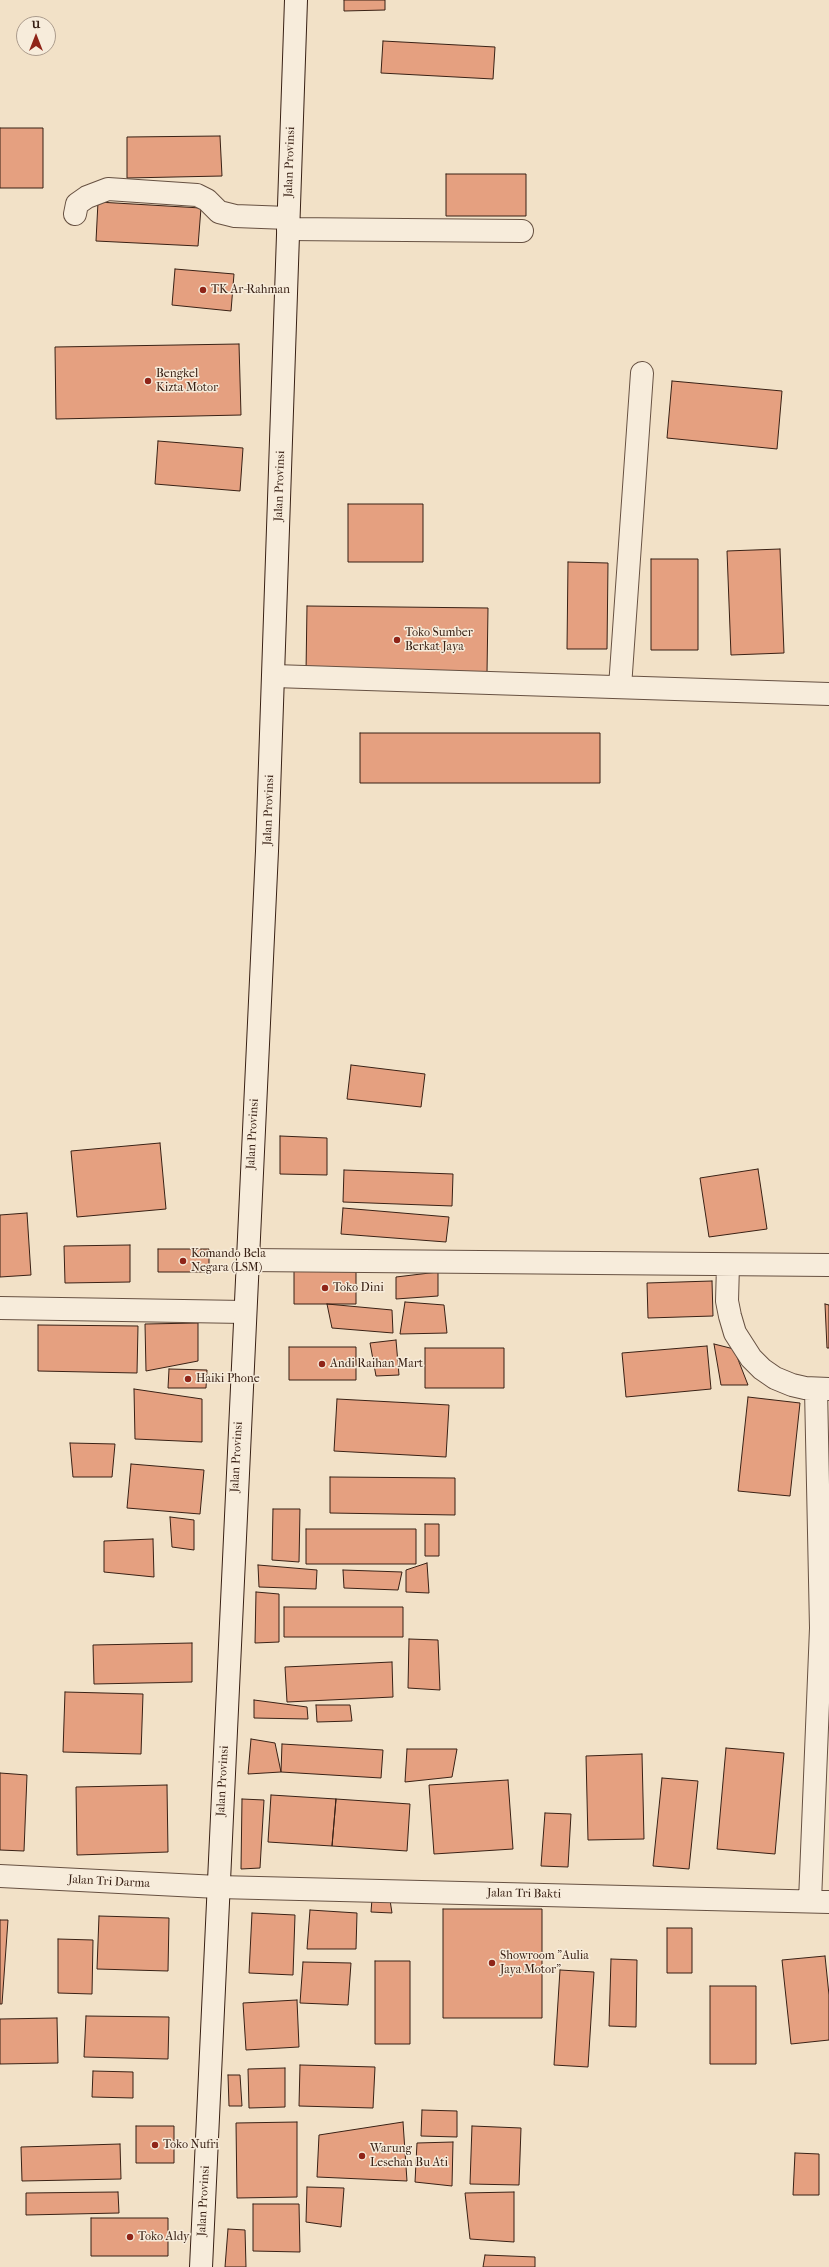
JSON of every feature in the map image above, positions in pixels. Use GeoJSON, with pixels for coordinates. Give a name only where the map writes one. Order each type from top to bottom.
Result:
{"type":"FeatureCollection","features":[{"type":"Feature","properties":{"kind":"street","name":"Jalan Provinsi"},"geometry":{"type":"LineString","coordinates":[[201,2267],[244,1312],[248,1260],[267,851],[296,0]]}},
{"type":"Feature","properties":{"kind":"street"},"geometry":{"type":"LineString","coordinates":[[75,214],[77,204],[87,197],[108,189],[197,195],[207,200],[219,212],[288,224],[522,231]]}},
{"type":"Feature","properties":{"kind":"street"},"geometry":{"type":"LineString","coordinates":[[620,687],[642,373]]}},
{"type":"Feature","properties":{"kind":"street"},"geometry":{"type":"LineString","coordinates":[[274,676],[829,694]]}},
{"type":"Feature","properties":{"kind":"street"},"geometry":{"type":"LineString","coordinates":[[248,1260],[829,1265]]}},
{"type":"Feature","properties":{"kind":"street"},"geometry":{"type":"LineString","coordinates":[[728,1265],[727,1301],[730,1316],[742,1346],[762,1369],[775,1378],[792,1385],[822,1389],[820,1902]]}},
{"type":"Feature","properties":{"kind":"street"},"geometry":{"type":"LineString","coordinates":[[0,1308],[244,1312]]}},
{"type":"Feature","properties":{"kind":"street","name":"Jalan Tri Darma"},"geometry":{"type":"LineString","coordinates":[[0,1876],[218,1887]]}},
{"type":"Feature","properties":{"kind":"street","name":"Jalan Tri Bakti"},"geometry":{"type":"LineString","coordinates":[[218,1887],[820,1902]]}},
{"type":"Feature","properties":{"kind":"building"},"geometry":{"type":"Polygon","coordinates":[[[344,0],[385,0],[385,10],[344,11],[344,0]]]}},
{"type":"Feature","properties":{"kind":"building"},"geometry":{"type":"Polygon","coordinates":[[[383,41],[495,47],[493,79],[381,73],[383,41]]]}},
{"type":"Feature","properties":{"kind":"building"},"geometry":{"type":"Polygon","coordinates":[[[0,128],[43,128],[43,188],[0,188],[0,128]]]}},
{"type":"Feature","properties":{"kind":"building"},"geometry":{"type":"Polygon","coordinates":[[[220,136],[222,176],[127,178],[127,137],[220,136]]]}},
{"type":"Feature","properties":{"kind":"building"},"geometry":{"type":"Polygon","coordinates":[[[446,174],[526,174],[526,216],[446,216],[446,174]]]}},
{"type":"Feature","properties":{"kind":"building"},"geometry":{"type":"Polygon","coordinates":[[[98,202],[201,208],[198,246],[96,241],[98,202]]]}},
{"type":"Feature","properties":{"kind":"building","name":"TK Ar-Rahman"},"geometry":{"type":"Polygon","coordinates":[[[175,269],[234,274],[231,311],[172,305],[175,269]]]}},
{"type":"Feature","properties":{"kind":"building","name":"Bengkel Kizta Motor"},"geometry":{"type":"Polygon","coordinates":[[[239,344],[241,415],[56,419],[55,347],[239,344]]]}},
{"type":"Feature","properties":{"kind":"building"},"geometry":{"type":"Polygon","coordinates":[[[672,381],[782,391],[777,449],[667,438],[672,381]]]}},
{"type":"Feature","properties":{"kind":"building"},"geometry":{"type":"Polygon","coordinates":[[[158,441],[243,448],[240,491],[155,484],[158,441]]]}},
{"type":"Feature","properties":{"kind":"building"},"geometry":{"type":"Polygon","coordinates":[[[348,504],[423,504],[423,562],[348,562],[348,504]]]}},
{"type":"Feature","properties":{"kind":"building"},"geometry":{"type":"Polygon","coordinates":[[[780,549],[784,653],[731,655],[727,551],[780,549]]]}},
{"type":"Feature","properties":{"kind":"building"},"geometry":{"type":"Polygon","coordinates":[[[651,559],[698,559],[698,650],[651,650],[651,559]]]}},
{"type":"Feature","properties":{"kind":"building"},"geometry":{"type":"Polygon","coordinates":[[[568,562],[608,563],[607,649],[567,649],[568,562]]]}},
{"type":"Feature","properties":{"kind":"building","name":"Toko Sumber Berkat Jaya"},"geometry":{"type":"Polygon","coordinates":[[[307,606],[488,608],[487,673],[306,672],[307,606]]]}},
{"type":"Feature","properties":{"kind":"building"},"geometry":{"type":"Polygon","coordinates":[[[360,733],[600,733],[600,783],[360,783],[360,733]]]}},
{"type":"Feature","properties":{"kind":"building"},"geometry":{"type":"Polygon","coordinates":[[[351,1065],[425,1074],[421,1107],[347,1099],[351,1065]]]}},
{"type":"Feature","properties":{"kind":"building"},"geometry":{"type":"Polygon","coordinates":[[[280,1136],[327,1138],[327,1175],[280,1174],[280,1136]]]}},
{"type":"Feature","properties":{"kind":"building"},"geometry":{"type":"Polygon","coordinates":[[[160,1143],[166,1209],[77,1217],[71,1151],[160,1143]]]}},
{"type":"Feature","properties":{"kind":"building"},"geometry":{"type":"Polygon","coordinates":[[[758,1169],[767,1229],[709,1237],[700,1178],[758,1169]]]}},
{"type":"Feature","properties":{"kind":"building"},"geometry":{"type":"Polygon","coordinates":[[[344,1170],[453,1174],[452,1206],[343,1202],[344,1170]]]}},
{"type":"Feature","properties":{"kind":"building"},"geometry":{"type":"Polygon","coordinates":[[[343,1208],[449,1217],[446,1242],[341,1234],[343,1208]]]}},
{"type":"Feature","properties":{"kind":"building"},"geometry":{"type":"Polygon","coordinates":[[[27,1213],[31,1275],[0,1277],[0,1215],[27,1213]]]}},
{"type":"Feature","properties":{"kind":"building"},"geometry":{"type":"Polygon","coordinates":[[[130,1245],[130,1282],[65,1283],[64,1246],[130,1245]]]}},
{"type":"Feature","properties":{"kind":"building","name":"Komando Bela Negara (LSM)"},"geometry":{"type":"Polygon","coordinates":[[[158,1249],[209,1249],[209,1272],[158,1272],[158,1249]]]}},
{"type":"Feature","properties":{"kind":"building","name":"Toko Dini"},"geometry":{"type":"Polygon","coordinates":[[[294,1271],[356,1271],[356,1304],[294,1304],[294,1271]]]}},
{"type":"Feature","properties":{"kind":"building"},"geometry":{"type":"Polygon","coordinates":[[[438,1272],[438,1296],[396,1299],[396,1277],[438,1272]]]}},
{"type":"Feature","properties":{"kind":"building"},"geometry":{"type":"Polygon","coordinates":[[[712,1281],[713,1316],[648,1318],[647,1283],[712,1281]]]}},
{"type":"Feature","properties":{"kind":"building"},"geometry":{"type":"Polygon","coordinates":[[[405,1302],[444,1305],[447,1333],[400,1334],[405,1302]]]}},
{"type":"Feature","properties":{"kind":"building"},"geometry":{"type":"Polygon","coordinates":[[[327,1304],[392,1310],[393,1333],[332,1328],[327,1304]]]}},
{"type":"Feature","properties":{"kind":"building"},"geometry":{"type":"Polygon","coordinates":[[[825,1304],[829,1305],[829,1348],[827,1348],[825,1304]]]}},
{"type":"Feature","properties":{"kind":"building"},"geometry":{"type":"Polygon","coordinates":[[[198,1323],[198,1361],[146,1371],[145,1324],[198,1323]]]}},
{"type":"Feature","properties":{"kind":"building"},"geometry":{"type":"Polygon","coordinates":[[[38,1325],[138,1326],[137,1373],[38,1371],[38,1325]]]}},
{"type":"Feature","properties":{"kind":"building"},"geometry":{"type":"Polygon","coordinates":[[[396,1340],[399,1375],[376,1376],[370,1343],[396,1340]]]}},
{"type":"Feature","properties":{"kind":"building"},"geometry":{"type":"Polygon","coordinates":[[[714,1344],[734,1349],[748,1385],[721,1385],[714,1344]]]}},
{"type":"Feature","properties":{"kind":"building"},"geometry":{"type":"Polygon","coordinates":[[[707,1346],[711,1389],[626,1397],[622,1353],[707,1346]]]}},
{"type":"Feature","properties":{"kind":"building","name":"Andi Raihan Mart"},"geometry":{"type":"Polygon","coordinates":[[[289,1347],[356,1347],[356,1380],[289,1380],[289,1347]]]}},
{"type":"Feature","properties":{"kind":"building"},"geometry":{"type":"Polygon","coordinates":[[[425,1348],[504,1348],[504,1388],[425,1388],[425,1348]]]}},
{"type":"Feature","properties":{"kind":"building","name":"Haiki Phone"},"geometry":{"type":"Polygon","coordinates":[[[169,1369],[207,1370],[206,1388],[168,1388],[169,1369]]]}},
{"type":"Feature","properties":{"kind":"building"},"geometry":{"type":"Polygon","coordinates":[[[134,1389],[202,1399],[202,1442],[135,1439],[134,1389]]]}},
{"type":"Feature","properties":{"kind":"building"},"geometry":{"type":"Polygon","coordinates":[[[748,1397],[800,1403],[790,1496],[738,1491],[748,1397]]]}},
{"type":"Feature","properties":{"kind":"building"},"geometry":{"type":"Polygon","coordinates":[[[337,1399],[449,1405],[446,1457],[334,1451],[337,1399]]]}},
{"type":"Feature","properties":{"kind":"building"},"geometry":{"type":"Polygon","coordinates":[[[70,1443],[115,1444],[112,1477],[73,1477],[70,1443]]]}},
{"type":"Feature","properties":{"kind":"building"},"geometry":{"type":"Polygon","coordinates":[[[131,1464],[204,1470],[200,1514],[127,1508],[131,1464]]]}},
{"type":"Feature","properties":{"kind":"building"},"geometry":{"type":"Polygon","coordinates":[[[330,1477],[455,1478],[455,1515],[330,1513],[330,1477]]]}},
{"type":"Feature","properties":{"kind":"building"},"geometry":{"type":"Polygon","coordinates":[[[273,1509],[300,1509],[299,1562],[272,1560],[273,1509]]]}},
{"type":"Feature","properties":{"kind":"building"},"geometry":{"type":"Polygon","coordinates":[[[170,1517],[194,1520],[194,1550],[172,1547],[170,1517]]]}},
{"type":"Feature","properties":{"kind":"building"},"geometry":{"type":"Polygon","coordinates":[[[425,1524],[439,1524],[439,1556],[425,1556],[425,1524]]]}},
{"type":"Feature","properties":{"kind":"building"},"geometry":{"type":"Polygon","coordinates":[[[306,1529],[416,1529],[416,1564],[306,1564],[306,1529]]]}},
{"type":"Feature","properties":{"kind":"building"},"geometry":{"type":"Polygon","coordinates":[[[153,1539],[154,1577],[104,1572],[104,1541],[153,1539]]]}},
{"type":"Feature","properties":{"kind":"building"},"geometry":{"type":"Polygon","coordinates":[[[427,1563],[429,1593],[406,1592],[406,1570],[427,1563]]]}},
{"type":"Feature","properties":{"kind":"building"},"geometry":{"type":"Polygon","coordinates":[[[258,1565],[317,1570],[316,1589],[259,1587],[258,1565]]]}},
{"type":"Feature","properties":{"kind":"building"},"geometry":{"type":"Polygon","coordinates":[[[343,1570],[402,1572],[398,1590],[344,1588],[343,1570]]]}},
{"type":"Feature","properties":{"kind":"building"},"geometry":{"type":"Polygon","coordinates":[[[256,1592],[279,1594],[279,1642],[255,1643],[256,1592]]]}},
{"type":"Feature","properties":{"kind":"building"},"geometry":{"type":"Polygon","coordinates":[[[284,1607],[403,1607],[403,1637],[284,1637],[284,1607]]]}},
{"type":"Feature","properties":{"kind":"building"},"geometry":{"type":"Polygon","coordinates":[[[409,1639],[438,1640],[440,1690],[408,1688],[409,1639]]]}},
{"type":"Feature","properties":{"kind":"building"},"geometry":{"type":"Polygon","coordinates":[[[192,1643],[192,1682],[94,1684],[93,1645],[192,1643]]]}},
{"type":"Feature","properties":{"kind":"building"},"geometry":{"type":"Polygon","coordinates":[[[392,1662],[393,1697],[287,1702],[285,1667],[392,1662]]]}},
{"type":"Feature","properties":{"kind":"building"},"geometry":{"type":"Polygon","coordinates":[[[65,1692],[143,1694],[141,1754],[63,1752],[65,1692]]]}},
{"type":"Feature","properties":{"kind":"building"},"geometry":{"type":"Polygon","coordinates":[[[254,1700],[307,1707],[308,1719],[254,1718],[254,1700]]]}},
{"type":"Feature","properties":{"kind":"building"},"geometry":{"type":"Polygon","coordinates":[[[316,1705],[350,1705],[352,1721],[317,1722],[316,1705]]]}},
{"type":"Feature","properties":{"kind":"building"},"geometry":{"type":"Polygon","coordinates":[[[251,1739],[275,1743],[281,1772],[248,1774],[251,1739]]]}},
{"type":"Feature","properties":{"kind":"building"},"geometry":{"type":"Polygon","coordinates":[[[282,1744],[383,1750],[381,1778],[281,1772],[282,1744]]]}},
{"type":"Feature","properties":{"kind":"building"},"geometry":{"type":"Polygon","coordinates":[[[726,1748],[784,1753],[775,1854],[717,1849],[726,1748]]]}},
{"type":"Feature","properties":{"kind":"building"},"geometry":{"type":"Polygon","coordinates":[[[407,1749],[457,1749],[452,1777],[405,1782],[407,1749]]]}},
{"type":"Feature","properties":{"kind":"building"},"geometry":{"type":"Polygon","coordinates":[[[642,1754],[644,1839],[588,1840],[586,1756],[642,1754]]]}},
{"type":"Feature","properties":{"kind":"building"},"geometry":{"type":"Polygon","coordinates":[[[0,1773],[27,1775],[24,1851],[0,1850],[0,1773]]]}},
{"type":"Feature","properties":{"kind":"building"},"geometry":{"type":"Polygon","coordinates":[[[662,1778],[698,1781],[689,1869],[653,1866],[662,1778]]]}},
{"type":"Feature","properties":{"kind":"building"},"geometry":{"type":"Polygon","coordinates":[[[508,1780],[513,1849],[434,1854],[429,1785],[508,1780]]]}},
{"type":"Feature","properties":{"kind":"building"},"geometry":{"type":"Polygon","coordinates":[[[167,1785],[168,1852],[77,1855],[76,1787],[167,1785]]]}},
{"type":"Feature","properties":{"kind":"building"},"geometry":{"type":"Polygon","coordinates":[[[271,1795],[336,1799],[332,1846],[268,1842],[271,1795]]]}},
{"type":"Feature","properties":{"kind":"building"},"geometry":{"type":"Polygon","coordinates":[[[242,1799],[264,1800],[260,1868],[241,1869],[242,1799]]]}},
{"type":"Feature","properties":{"kind":"building"},"geometry":{"type":"Polygon","coordinates":[[[336,1799],[410,1804],[407,1851],[332,1846],[336,1799]]]}},
{"type":"Feature","properties":{"kind":"building"},"geometry":{"type":"Polygon","coordinates":[[[545,1813],[571,1814],[568,1867],[541,1866],[545,1813]]]}},
{"type":"Feature","properties":{"kind":"building"},"geometry":{"type":"Polygon","coordinates":[[[372,1899],[390,1900],[392,1913],[371,1912],[372,1899]]]}},
{"type":"Feature","properties":{"kind":"building","name":"Showroom \"Aulia Jaya Motor\""},"geometry":{"type":"Polygon","coordinates":[[[443,1909],[542,1909],[542,2018],[443,2018],[443,1909]]]}},
{"type":"Feature","properties":{"kind":"building"},"geometry":{"type":"Polygon","coordinates":[[[310,1910],[357,1913],[356,1949],[307,1949],[310,1910]]]}},
{"type":"Feature","properties":{"kind":"building"},"geometry":{"type":"Polygon","coordinates":[[[252,1913],[295,1915],[293,1975],[249,1973],[252,1913]]]}},
{"type":"Feature","properties":{"kind":"building"},"geometry":{"type":"Polygon","coordinates":[[[99,1916],[169,1918],[168,1971],[97,1969],[99,1916]]]}},
{"type":"Feature","properties":{"kind":"building"},"geometry":{"type":"Polygon","coordinates":[[[0,1920],[8,1920],[2,2004],[0,2004],[0,1920]]]}},
{"type":"Feature","properties":{"kind":"building"},"geometry":{"type":"Polygon","coordinates":[[[667,1928],[692,1928],[692,1973],[667,1973],[667,1928]]]}},
{"type":"Feature","properties":{"kind":"building"},"geometry":{"type":"Polygon","coordinates":[[[58,1939],[93,1940],[92,1994],[58,1993],[58,1939]]]}},
{"type":"Feature","properties":{"kind":"building"},"geometry":{"type":"Polygon","coordinates":[[[825,1956],[829,1995],[829,2040],[791,2044],[782,1960],[825,1956]]]}},
{"type":"Feature","properties":{"kind":"building"},"geometry":{"type":"Polygon","coordinates":[[[611,1959],[637,1960],[636,2027],[609,2026],[611,1959]]]}},
{"type":"Feature","properties":{"kind":"building"},"geometry":{"type":"Polygon","coordinates":[[[375,1961],[410,1961],[410,2044],[375,2044],[375,1961]]]}},
{"type":"Feature","properties":{"kind":"building"},"geometry":{"type":"Polygon","coordinates":[[[303,1962],[351,1963],[348,2005],[300,2003],[303,1962]]]}},
{"type":"Feature","properties":{"kind":"building"},"geometry":{"type":"Polygon","coordinates":[[[560,1970],[594,1972],[588,2067],[554,2065],[560,1970]]]}},
{"type":"Feature","properties":{"kind":"building"},"geometry":{"type":"Polygon","coordinates":[[[710,1986],[756,1986],[756,2064],[710,2064],[710,1986]]]}},
{"type":"Feature","properties":{"kind":"building"},"geometry":{"type":"Polygon","coordinates":[[[297,2000],[299,2047],[246,2050],[243,2003],[297,2000]]]}},
{"type":"Feature","properties":{"kind":"building"},"geometry":{"type":"Polygon","coordinates":[[[86,2016],[169,2017],[168,2059],[84,2057],[86,2016]]]}},
{"type":"Feature","properties":{"kind":"building"},"geometry":{"type":"Polygon","coordinates":[[[57,2018],[58,2063],[0,2064],[0,2019],[57,2018]]]}},
{"type":"Feature","properties":{"kind":"building"},"geometry":{"type":"Polygon","coordinates":[[[300,2065],[375,2067],[373,2108],[299,2106],[300,2065]]]}},
{"type":"Feature","properties":{"kind":"building"},"geometry":{"type":"Polygon","coordinates":[[[285,2068],[285,2107],[249,2108],[248,2069],[285,2068]]]}},
{"type":"Feature","properties":{"kind":"building"},"geometry":{"type":"Polygon","coordinates":[[[93,2071],[133,2072],[133,2098],[92,2097],[93,2071]]]}},
{"type":"Feature","properties":{"kind":"building"},"geometry":{"type":"Polygon","coordinates":[[[228,2075],[240,2075],[242,2106],[229,2106],[228,2075]]]}},
{"type":"Feature","properties":{"kind":"building"},"geometry":{"type":"Polygon","coordinates":[[[422,2110],[457,2111],[457,2137],[421,2136],[422,2110]]]}},
{"type":"Feature","properties":{"kind":"building"},"geometry":{"type":"Polygon","coordinates":[[[297,2122],[297,2197],[237,2198],[236,2123],[297,2122]]]}},
{"type":"Feature","properties":{"kind":"building","name":"Warung Lesehan Bu Ati"},"geometry":{"type":"Polygon","coordinates":[[[403,2122],[407,2181],[317,2177],[319,2135],[403,2122]]]}},
{"type":"Feature","properties":{"kind":"building","name":"Toko Nufri"},"geometry":{"type":"Polygon","coordinates":[[[136,2126],[174,2126],[174,2163],[136,2163],[136,2126]]]}},
{"type":"Feature","properties":{"kind":"building"},"geometry":{"type":"Polygon","coordinates":[[[472,2126],[521,2128],[519,2185],[470,2184],[472,2126]]]}},
{"type":"Feature","properties":{"kind":"building"},"geometry":{"type":"Polygon","coordinates":[[[453,2142],[452,2186],[415,2182],[417,2143],[453,2142]]]}},
{"type":"Feature","properties":{"kind":"building"},"geometry":{"type":"Polygon","coordinates":[[[120,2144],[121,2179],[22,2181],[21,2147],[120,2144]]]}},
{"type":"Feature","properties":{"kind":"building"},"geometry":{"type":"Polygon","coordinates":[[[795,2153],[819,2154],[819,2195],[793,2195],[795,2153]]]}},
{"type":"Feature","properties":{"kind":"building"},"geometry":{"type":"Polygon","coordinates":[[[307,2187],[344,2188],[341,2227],[306,2222],[307,2187]]]}},
{"type":"Feature","properties":{"kind":"building"},"geometry":{"type":"Polygon","coordinates":[[[118,2192],[119,2213],[26,2215],[26,2193],[118,2192]]]}},
{"type":"Feature","properties":{"kind":"building"},"geometry":{"type":"Polygon","coordinates":[[[514,2192],[514,2242],[470,2239],[465,2193],[514,2192]]]}},
{"type":"Feature","properties":{"kind":"building"},"geometry":{"type":"Polygon","coordinates":[[[253,2204],[299,2204],[300,2252],[253,2251],[253,2204]]]}},
{"type":"Feature","properties":{"kind":"building","name":"Toko Aldy"},"geometry":{"type":"Polygon","coordinates":[[[91,2218],[168,2218],[168,2256],[91,2256],[91,2218]]]}},
{"type":"Feature","properties":{"kind":"building"},"geometry":{"type":"Polygon","coordinates":[[[228,2229],[245,2230],[246,2267],[225,2267],[228,2229]]]}},
{"type":"Feature","properties":{"kind":"building"},"geometry":{"type":"Polygon","coordinates":[[[485,2255],[535,2257],[535,2267],[483,2267],[485,2255]]]}},
{"type":"Feature","properties":{"kind":"place","name":"TK Ar-Rahman"},"geometry":{"type":"Point","coordinates":[203,290]}},
{"type":"Feature","properties":{"kind":"place","name":"Bengkel Kizta Motor"},"geometry":{"type":"Point","coordinates":[148,381]}},
{"type":"Feature","properties":{"kind":"place","name":"Toko Sumber Berkat Jaya"},"geometry":{"type":"Point","coordinates":[397,640]}},
{"type":"Feature","properties":{"kind":"place","name":"Komando Bela Negara (LSM)"},"geometry":{"type":"Point","coordinates":[183,1261]}},
{"type":"Feature","properties":{"kind":"place","name":"Toko Dini"},"geometry":{"type":"Point","coordinates":[325,1288]}},
{"type":"Feature","properties":{"kind":"place","name":"Andi Raihan Mart"},"geometry":{"type":"Point","coordinates":[322,1364]}},
{"type":"Feature","properties":{"kind":"place","name":"Haiki Phone"},"geometry":{"type":"Point","coordinates":[188,1379]}},
{"type":"Feature","properties":{"kind":"place","name":"Showroom \"Aulia Jaya Motor\""},"geometry":{"type":"Point","coordinates":[492,1963]}},
{"type":"Feature","properties":{"kind":"place","name":"Toko Nufri"},"geometry":{"type":"Point","coordinates":[155,2145]}},
{"type":"Feature","properties":{"kind":"place","name":"Warung Lesehan Bu Ati"},"geometry":{"type":"Point","coordinates":[362,2156]}},
{"type":"Feature","properties":{"kind":"place","name":"Toko Aldy"},"geometry":{"type":"Point","coordinates":[130,2237]}}]}
